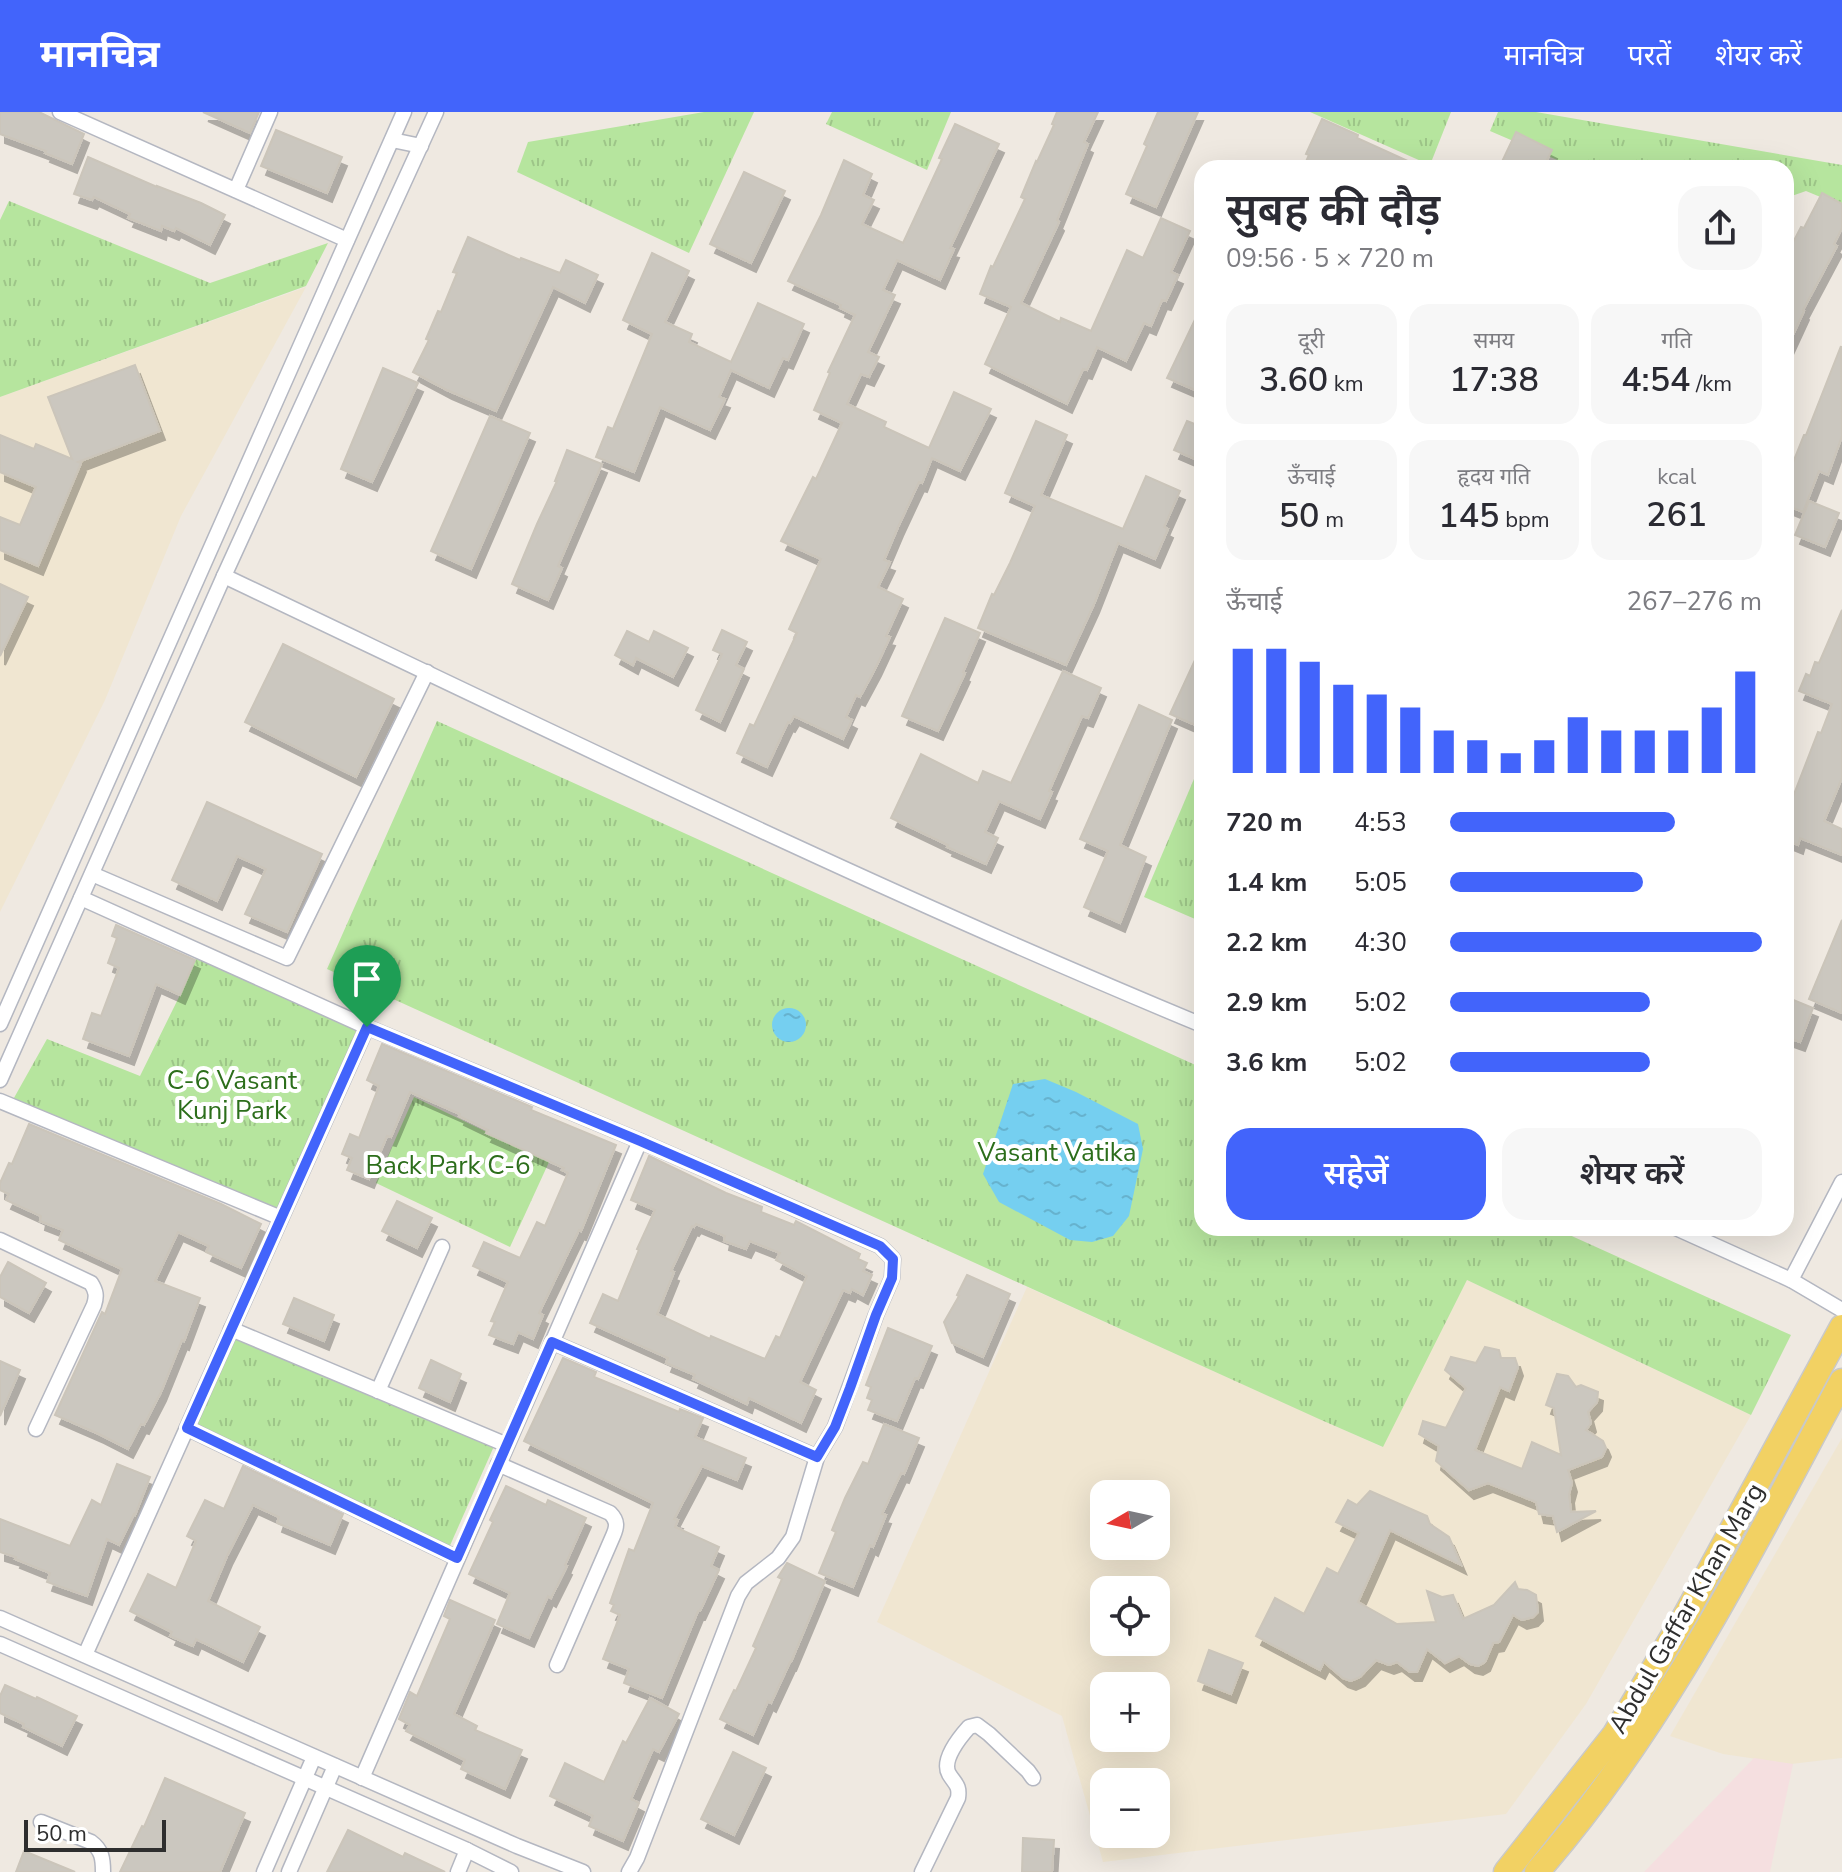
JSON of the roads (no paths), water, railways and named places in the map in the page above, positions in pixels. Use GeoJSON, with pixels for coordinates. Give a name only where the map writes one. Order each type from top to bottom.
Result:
{"type":"FeatureCollection","features":[{"type":"Feature","properties":{"kind":"main road","name":"Abdul Gaffar Khan Marg"},"geometry":{"type":"LineString","coordinates":[[1506,1872],[1615,1734],[1685,1616],[1842,1327]]}},
{"type":"Feature","properties":{"kind":"main road","name":"Abdul Gaffar Khan Marg"},"geometry":{"type":"LineString","coordinates":[[1537,1872],[1620,1767],[1677,1680],[1842,1381]]}},
{"type":"Feature","properties":{"kind":"street"},"geometry":{"type":"LineString","coordinates":[[60,112],[96,119],[236,190],[347,240]]}},
{"type":"Feature","properties":{"kind":"street"},"geometry":{"type":"LineString","coordinates":[[236,190],[270,112]]}},
{"type":"Feature","properties":{"kind":"street"},"geometry":{"type":"LineString","coordinates":[[0,1024],[404,112]]}},
{"type":"Feature","properties":{"kind":"street"},"geometry":{"type":"LineString","coordinates":[[0,1080],[224,576],[436,112]]}},
{"type":"Feature","properties":{"kind":"street"},"geometry":{"type":"LineString","coordinates":[[392,140],[421,146]]}},
{"type":"Feature","properties":{"kind":"street"},"geometry":{"type":"LineString","coordinates":[[224,576],[779,839],[1194,1022]]}},
{"type":"Feature","properties":{"kind":"street"},"geometry":{"type":"LineString","coordinates":[[92,874],[287,958],[427,672]]}},
{"type":"Feature","properties":{"kind":"street"},"geometry":{"type":"LineString","coordinates":[[81,898],[367,1027],[880,1246],[893,1259],[892,1278],[835,1427],[817,1457],[793,1537],[778,1558],[752,1577],[738,1596],[629,1872]]}},
{"type":"Feature","properties":{"kind":"street"},"geometry":{"type":"LineString","coordinates":[[85,1655],[367,1027]]}},
{"type":"Feature","properties":{"kind":"street"},"geometry":{"type":"LineString","coordinates":[[0,1101],[281,1218]]}},
{"type":"Feature","properties":{"kind":"street"},"geometry":{"type":"LineString","coordinates":[[362,1778],[640,1141]]}},
{"type":"Feature","properties":{"kind":"street"},"geometry":{"type":"LineString","coordinates":[[1791,1280],[1842,1182]]}},
{"type":"Feature","properties":{"kind":"street"},"geometry":{"type":"LineString","coordinates":[[1694,1236],[1791,1280],[1842,1310]]}},
{"type":"Feature","properties":{"kind":"street"},"geometry":{"type":"LineString","coordinates":[[0,1240],[91,1283],[95,1289],[94,1305],[36,1429]]}},
{"type":"Feature","properties":{"kind":"street"},"geometry":{"type":"LineString","coordinates":[[378,1391],[442,1247]]}},
{"type":"Feature","properties":{"kind":"street"},"geometry":{"type":"LineString","coordinates":[[231,1329],[507,1445]]}},
{"type":"Feature","properties":{"kind":"street"},"geometry":{"type":"LineString","coordinates":[[552,1342],[817,1457]]}},
{"type":"Feature","properties":{"kind":"street"},"geometry":{"type":"LineString","coordinates":[[187,1428],[457,1558]]}},
{"type":"Feature","properties":{"kind":"street"},"geometry":{"type":"LineString","coordinates":[[498,1464],[616,1518],[613,1536],[557,1665]]}},
{"type":"Feature","properties":{"kind":"street"},"geometry":{"type":"LineString","coordinates":[[0,1618],[517,1846],[583,1872]]}},
{"type":"Feature","properties":{"kind":"street"},"geometry":{"type":"LineString","coordinates":[[0,1644],[511,1872]]}},
{"type":"Feature","properties":{"kind":"street"},"geometry":{"type":"LineString","coordinates":[[922,1872],[958,1798],[960,1789],[948,1773],[947,1764],[969,1727],[977,1725],[989,1734],[1033,1778]]}},
{"type":"Feature","properties":{"kind":"street"},"geometry":{"type":"LineString","coordinates":[[264,1872],[314,1757]]}},
{"type":"Feature","properties":{"kind":"street"},"geometry":{"type":"LineString","coordinates":[[289,1872],[335,1766]]}},
{"type":"Feature","properties":{"kind":"street"},"geometry":{"type":"LineString","coordinates":[[41,1822],[91,1842],[102,1856],[103,1872]]}},
{"type":"Feature","properties":{"kind":"street"},"geometry":{"type":"LineString","coordinates":[[458,1872],[467,1850]]}},
{"type":"Feature","properties":{"kind":"water"},"geometry":{"type":"Polygon","coordinates":[[[789,1008],[801,1013],[806,1025],[801,1037],[789,1042],[777,1037],[772,1025],[777,1013],[789,1008]]]}},
{"type":"Feature","properties":{"kind":"water"},"geometry":{"type":"Polygon","coordinates":[[[1045,1079],[1138,1124],[1143,1149],[1129,1216],[1113,1236],[1092,1242],[1070,1240],[999,1202],[983,1174],[1013,1084],[1045,1079]]]}},
{"type":"Feature","properties":{"kind":"park label","name":"C-6 Vasant Kunj Park"},"geometry":{"type":"Point","coordinates":[232,1095]}},
{"type":"Feature","properties":{"kind":"park label","name":"Vasant Vatika"},"geometry":{"type":"Point","coordinates":[1057,1152]}},
{"type":"Feature","properties":{"kind":"park label","name":"Back Park C-6"},"geometry":{"type":"Point","coordinates":[448,1165]}}]}
